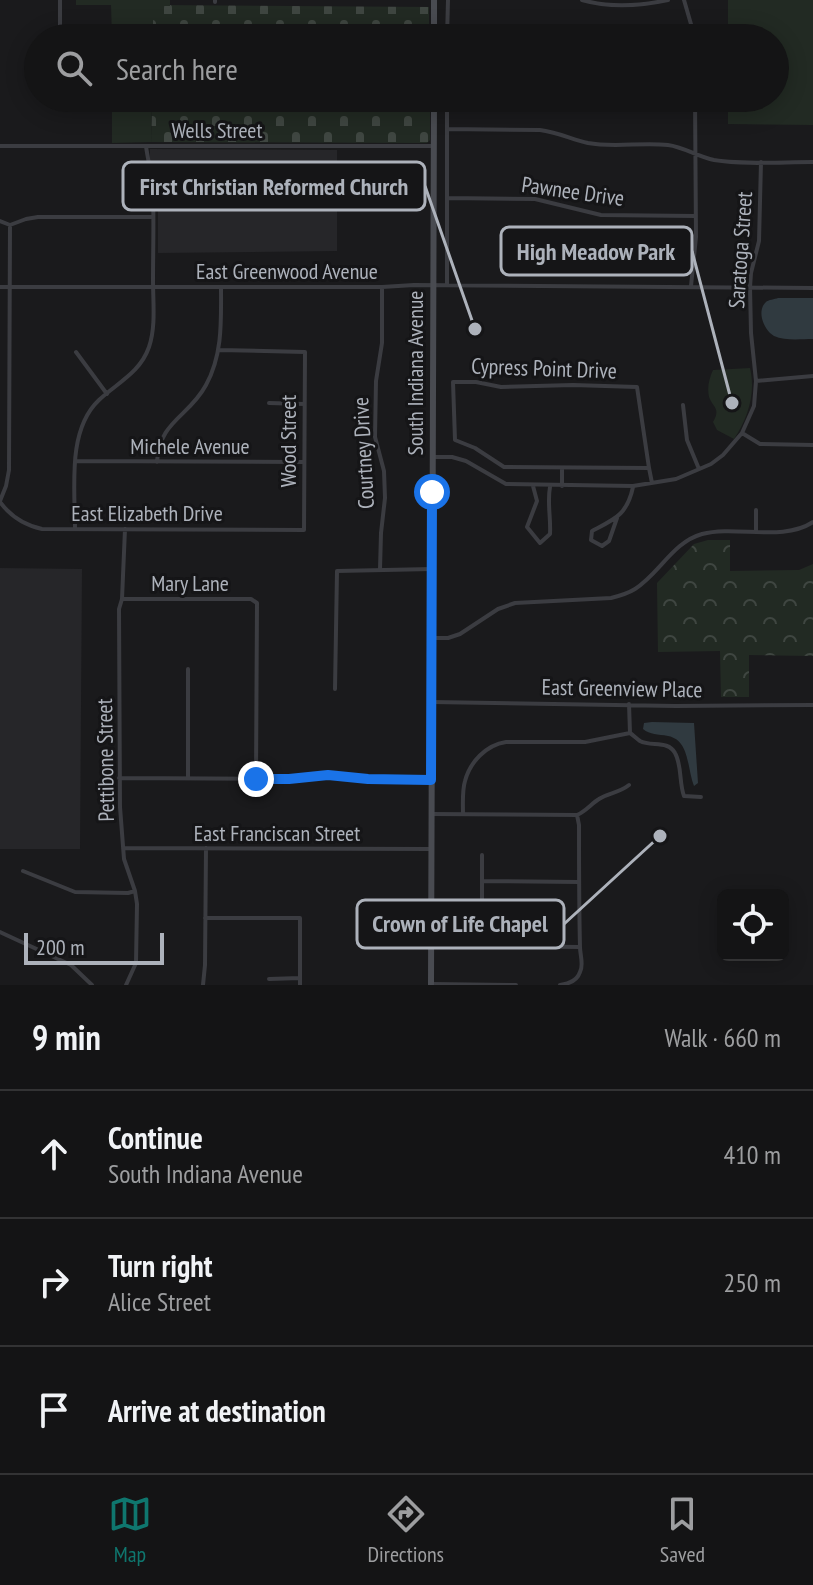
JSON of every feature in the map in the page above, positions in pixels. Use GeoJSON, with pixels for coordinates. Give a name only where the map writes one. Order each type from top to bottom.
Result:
{"type":"FeatureCollection","features":[{"type":"Feature","properties":{"kind":"main road"},"geometry":{"type":"LineString","coordinates":[[434,0],[434,24]]}},
{"type":"Feature","properties":{"kind":"main road","name":"South Indiana Avenue"},"geometry":{"type":"LineString","coordinates":[[431,985],[434,112]]}},
{"type":"Feature","properties":{"kind":"street"},"geometry":{"type":"LineString","coordinates":[[60,0],[60,24]]}},
{"type":"Feature","properties":{"kind":"street"},"geometry":{"type":"LineString","coordinates":[[447,24],[448,0]]}},
{"type":"Feature","properties":{"kind":"street"},"geometry":{"type":"LineString","coordinates":[[582,0],[627,5],[668,0]]}},
{"type":"Feature","properties":{"kind":"street"},"geometry":{"type":"LineString","coordinates":[[684,0],[691,24]]}},
{"type":"Feature","properties":{"kind":"street"},"geometry":{"type":"LineString","coordinates":[[447,112],[447,285]]}},
{"type":"Feature","properties":{"kind":"street"},"geometry":{"type":"LineString","coordinates":[[691,286],[696,237],[695,112]]}},
{"type":"Feature","properties":{"kind":"street"},"geometry":{"type":"LineString","coordinates":[[447,129],[552,131],[588,143],[667,145],[711,159],[734,162],[813,162]]}},
{"type":"Feature","properties":{"kind":"street","name":"Wells Street"},"geometry":{"type":"LineString","coordinates":[[0,146],[434,146]]}},
{"type":"Feature","properties":{"kind":"street"},"geometry":{"type":"LineString","coordinates":[[75,529],[76,461],[82,423],[96,402],[128,378],[140,364],[154,324],[153,192],[146,146]]}},
{"type":"Feature","properties":{"kind":"street","name":"Saratoga Street"},"geometry":{"type":"LineString","coordinates":[[742,433],[754,406],[756,381],[750,287],[759,241],[761,162]]}},
{"type":"Feature","properties":{"kind":"street","name":"Pawnee Drive"},"geometry":{"type":"LineString","coordinates":[[447,198],[535,199],[601,215],[695,216]]}},
{"type":"Feature","properties":{"kind":"street"},"geometry":{"type":"LineString","coordinates":[[0,221],[10,225],[38,217],[153,217]]}},
{"type":"Feature","properties":{"kind":"street"},"geometry":{"type":"LineString","coordinates":[[0,502],[9,470],[10,225]]}},
{"type":"Feature","properties":{"kind":"street","name":"East Greenwood Avenue"},"geometry":{"type":"LineString","coordinates":[[0,287],[447,285],[813,288]]}},
{"type":"Feature","properties":{"kind":"street"},"geometry":{"type":"LineString","coordinates":[[157,462],[161,439],[206,385],[219,350],[221,287]]}},
{"type":"Feature","properties":{"kind":"street","name":"Courtney Drive"},"geometry":{"type":"LineString","coordinates":[[380,569],[385,498],[384,471],[375,437],[375,395],[382,343],[382,287]]}},
{"type":"Feature","properties":{"kind":"street","name":"Wood Street"},"geometry":{"type":"LineString","coordinates":[[219,350],[305,352],[304,530]]}},
{"type":"Feature","properties":{"kind":"street"},"geometry":{"type":"LineString","coordinates":[[76,352],[107,394]]}},
{"type":"Feature","properties":{"kind":"street"},"geometry":{"type":"LineString","coordinates":[[756,381],[813,376]]}},
{"type":"Feature","properties":{"kind":"street","name":"Cypress Point Drive"},"geometry":{"type":"LineString","coordinates":[[453,382],[501,387],[637,387],[649,468],[562,468],[504,467],[475,448],[455,440],[453,382]]}},
{"type":"Feature","properties":{"kind":"street"},"geometry":{"type":"LineString","coordinates":[[269,403],[304,404]]}},
{"type":"Feature","properties":{"kind":"street"},"geometry":{"type":"LineString","coordinates":[[683,405],[687,440],[699,469]]}},
{"type":"Feature","properties":{"kind":"street"},"geometry":{"type":"LineString","coordinates":[[432,457],[466,461],[506,484],[633,486],[676,479],[711,464],[742,433],[760,444],[813,445]]}},
{"type":"Feature","properties":{"kind":"street","name":"Michele Avenue"},"geometry":{"type":"LineString","coordinates":[[76,461],[304,462]]}},
{"type":"Feature","properties":{"kind":"street"},"geometry":{"type":"LineString","coordinates":[[562,468],[562,486]]}},
{"type":"Feature","properties":{"kind":"street"},"geometry":{"type":"LineString","coordinates":[[649,468],[652,483]]}},
{"type":"Feature","properties":{"kind":"street"},"geometry":{"type":"LineString","coordinates":[[533,486],[537,501],[527,527],[540,543],[550,534],[548,500],[551,486]]}},
{"type":"Feature","properties":{"kind":"street"},"geometry":{"type":"LineString","coordinates":[[617,518],[592,531],[591,540],[602,546],[609,541],[617,518],[630,500],[633,486]]}},
{"type":"Feature","properties":{"kind":"street","name":"East Elizabeth Drive"},"geometry":{"type":"LineString","coordinates":[[0,502],[9,514],[30,527],[42,529],[304,530]]}},
{"type":"Feature","properties":{"kind":"street"},"geometry":{"type":"LineString","coordinates":[[756,510],[756,531]]}},
{"type":"Feature","properties":{"kind":"street"},"geometry":{"type":"LineString","coordinates":[[432,638],[460,634],[498,609],[515,603],[611,598],[626,594],[645,582],[687,540],[705,533],[795,531],[813,522]]}},
{"type":"Feature","properties":{"kind":"street","name":"Pettibone Street"},"geometry":{"type":"LineString","coordinates":[[125,529],[119,609],[119,778],[125,864],[137,904],[137,957],[126,985]]}},
{"type":"Feature","properties":{"kind":"street"},"geometry":{"type":"LineString","coordinates":[[335,689],[337,571],[432,569]]}},
{"type":"Feature","properties":{"kind":"street","name":"Mary Lane"},"geometry":{"type":"LineString","coordinates":[[122,599],[251,599],[257,603],[256,779]]}},
{"type":"Feature","properties":{"kind":"street"},"geometry":{"type":"LineString","coordinates":[[188,669],[188,778]]}},
{"type":"Feature","properties":{"kind":"street","name":"East Greenview Place"},"geometry":{"type":"LineString","coordinates":[[431,702],[813,705]]}},
{"type":"Feature","properties":{"kind":"street"},"geometry":{"type":"LineString","coordinates":[[629,704],[630,733]]}},
{"type":"Feature","properties":{"kind":"street"},"geometry":{"type":"LineString","coordinates":[[630,733],[642,742],[673,749],[684,796],[701,797]]}},
{"type":"Feature","properties":{"kind":"street"},"geometry":{"type":"LineString","coordinates":[[463,814],[463,789],[467,775],[482,754],[494,745],[506,742],[592,742],[630,733]]}},
{"type":"Feature","properties":{"kind":"street"},"geometry":{"type":"LineString","coordinates":[[119,778],[289,779],[328,775],[431,780]]}},
{"type":"Feature","properties":{"kind":"street"},"geometry":{"type":"LineString","coordinates":[[431,814],[577,815],[601,798],[629,785]]}},
{"type":"Feature","properties":{"kind":"street"},"geometry":{"type":"LineString","coordinates":[[560,985],[575,979],[582,967],[577,815]]}},
{"type":"Feature","properties":{"kind":"street","name":"East Franciscan Street"},"geometry":{"type":"LineString","coordinates":[[123,848],[431,849]]}},
{"type":"Feature","properties":{"kind":"street"},"geometry":{"type":"LineString","coordinates":[[203,985],[206,848]]}},
{"type":"Feature","properties":{"kind":"street"},"geometry":{"type":"LineString","coordinates":[[482,855],[482,932],[486,943],[495,946],[580,947]]}},
{"type":"Feature","properties":{"kind":"street"},"geometry":{"type":"LineString","coordinates":[[23,871],[75,892],[135,891]]}},
{"type":"Feature","properties":{"kind":"street"},"geometry":{"type":"LineString","coordinates":[[482,881],[580,882]]}},
{"type":"Feature","properties":{"kind":"street"},"geometry":{"type":"LineString","coordinates":[[205,918],[300,918],[300,985]]}},
{"type":"Feature","properties":{"kind":"street"},"geometry":{"type":"LineString","coordinates":[[0,932],[71,965],[92,985]]}},
{"type":"Feature","properties":{"kind":"street"},"geometry":{"type":"LineString","coordinates":[[269,979],[300,978]]}},
{"type":"Feature","properties":{"kind":"street"},"geometry":{"type":"LineString","coordinates":[[431,985],[516,985]]}},
{"type":"Feature","properties":{"kind":"shaded area"},"geometry":{"type":"Polygon","coordinates":[[[150,149],[337,150],[337,251],[158,253],[158,189],[150,149]]]}},
{"type":"Feature","properties":{"kind":"shaded area"},"geometry":{"type":"Polygon","coordinates":[[[813,298],[813,339],[783,339],[767,329],[762,320],[763,306],[767,301],[813,298]]]}},
{"type":"Feature","properties":{"kind":"shaded area"},"geometry":{"type":"Polygon","coordinates":[[[0,568],[82,569],[80,849],[0,849],[0,568]]]}},
{"type":"Feature","properties":{"kind":"shaded area"},"geometry":{"type":"Polygon","coordinates":[[[644,723],[694,723],[698,783],[694,786],[684,749],[675,739],[643,729],[644,723]]]}},
{"type":"Feature","properties":{"kind":"green space"},"geometry":{"type":"Polygon","coordinates":[[[76,0],[170,0],[170,6],[153,6],[153,24],[112,24],[111,5],[76,5],[76,0]]]}},
{"type":"Feature","properties":{"kind":"green space"},"geometry":{"type":"Polygon","coordinates":[[[728,0],[813,0],[813,125],[728,124],[728,112],[789,112],[789,24],[728,24],[728,0]]]}},
{"type":"Feature","properties":{"kind":"green space"},"geometry":{"type":"Polygon","coordinates":[[[153,5],[429,7],[429,24],[153,24],[153,5]]]}},
{"type":"Feature","properties":{"kind":"green space"},"geometry":{"type":"Polygon","coordinates":[[[112,112],[152,112],[151,142],[112,143],[112,112]]]}},
{"type":"Feature","properties":{"kind":"green space"},"geometry":{"type":"Polygon","coordinates":[[[152,112],[430,112],[430,140],[427,143],[151,142],[152,112]]]}},
{"type":"Feature","properties":{"kind":"green space"},"geometry":{"type":"Polygon","coordinates":[[[750,368],[750,405],[734,439],[717,430],[713,422],[716,411],[709,397],[709,380],[713,370],[750,368]]]}},
{"type":"Feature","properties":{"kind":"green space"},"geometry":{"type":"Polygon","coordinates":[[[708,540],[730,540],[730,571],[799,570],[813,564],[813,656],[749,655],[749,697],[721,697],[720,651],[658,652],[657,583],[694,544],[708,540]]]}},
{"type":"Feature","properties":{"kind":"place","name":"First Christian Reformed Church"},"geometry":{"type":"Point","coordinates":[475,329]}},
{"type":"Feature","properties":{"kind":"place","name":"High Meadow Park"},"geometry":{"type":"Point","coordinates":[732,403]}},
{"type":"Feature","properties":{"kind":"place","name":"Crown of Life Chapel"},"geometry":{"type":"Point","coordinates":[660,836]}},
{"type":"Feature","properties":{"kind":"route"},"geometry":{"type":"LineString","coordinates":[[256,779],[328,775],[353,779],[431,780],[432,492]]}}]}
